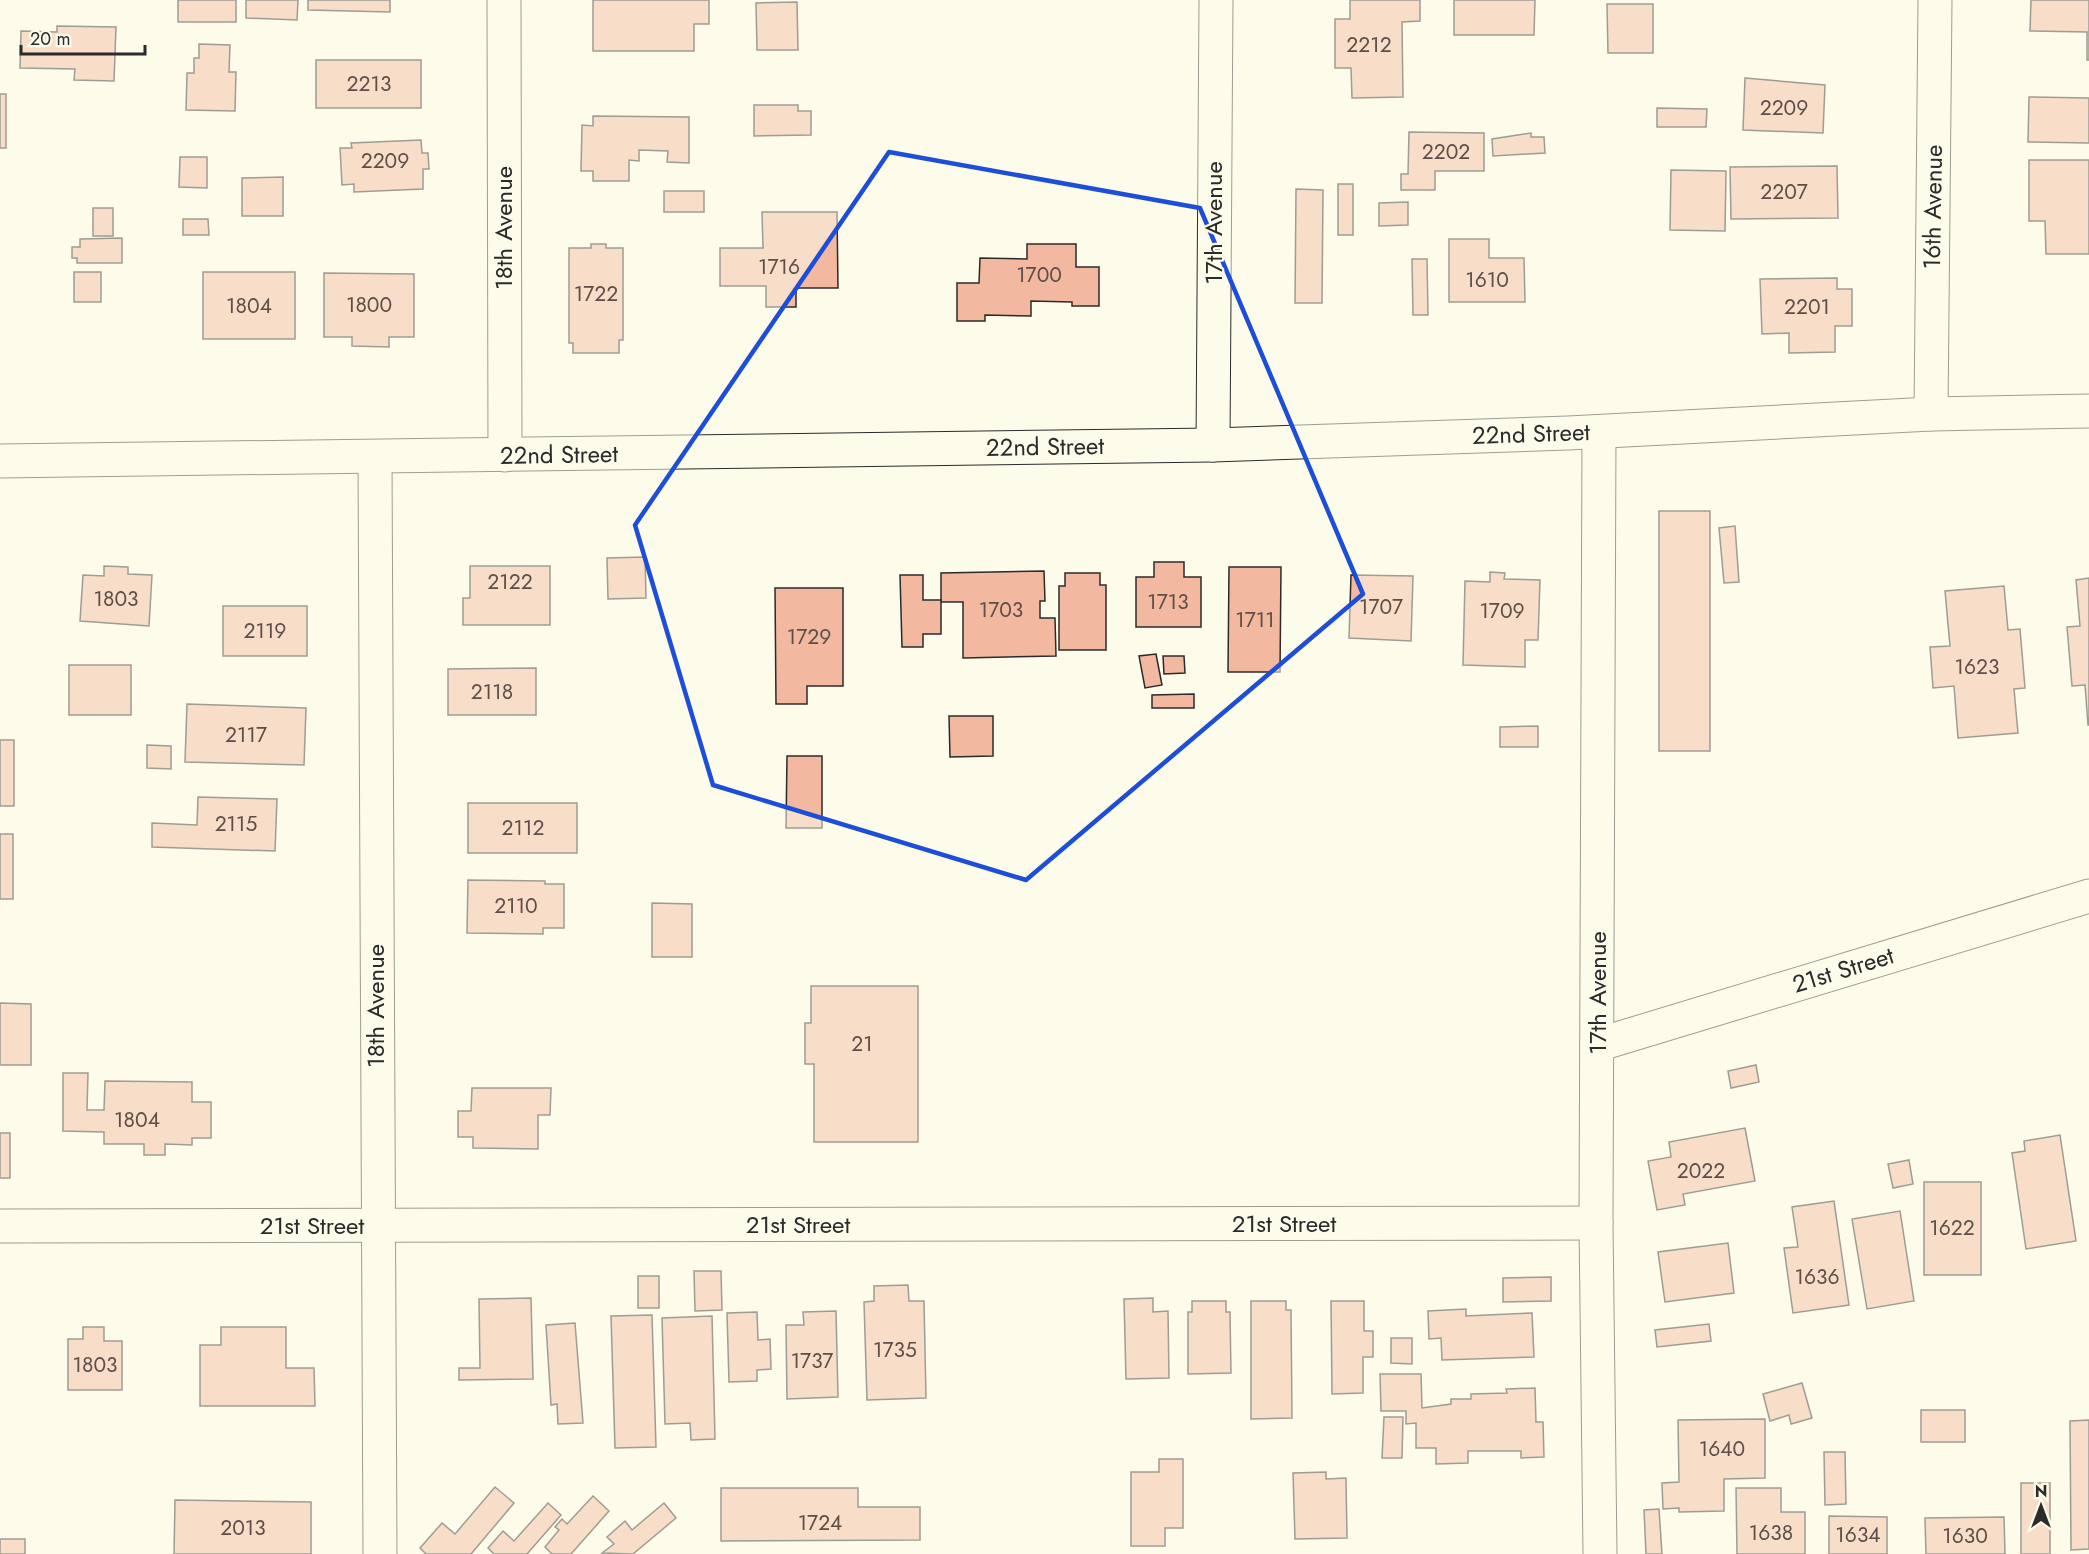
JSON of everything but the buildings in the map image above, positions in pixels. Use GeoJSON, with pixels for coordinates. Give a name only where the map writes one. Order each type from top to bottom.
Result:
{"type":"FeatureCollection","features":[{"type":"Feature","properties":{"kind":"street","name":"18th Avenue"},"geometry":{"type":"LineString","coordinates":[[504,0],[505,455]]}},
{"type":"Feature","properties":{"kind":"street","name":"17th Avenue"},"geometry":{"type":"LineString","coordinates":[[1213,445],[1216,0]]}},
{"type":"Feature","properties":{"kind":"street","name":"16th Avenue"},"geometry":{"type":"LineString","coordinates":[[1931,414],[1935,0]]}},
{"type":"Feature","properties":{"kind":"street","name":"22nd Street"},"geometry":{"type":"LineString","coordinates":[[0,460],[375,458],[1213,445],[1599,432],[1931,414],[2089,411]]}},
{"type":"Feature","properties":{"kind":"street","name":"17th Avenue"},"geometry":{"type":"LineString","coordinates":[[1599,432],[1596,1223],[1600,1554]]}},
{"type":"Feature","properties":{"kind":"street","name":"18th Avenue"},"geometry":{"type":"LineString","coordinates":[[375,458],[376,1226],[380,1554]]}},
{"type":"Feature","properties":{"kind":"street","name":"21st Street"},"geometry":{"type":"LineString","coordinates":[[1598,1045],[2089,896]]}},
{"type":"Feature","properties":{"kind":"street","name":"21st Street"},"geometry":{"type":"LineString","coordinates":[[0,1226],[1596,1223]]}},
{"type":"Feature","properties":{"kind":"highlighted area"},"geometry":{"type":"Polygon","coordinates":[[[889,152],[1200,208],[1363,594],[1026,880],[713,785],[635,525],[889,152]]]}}]}
